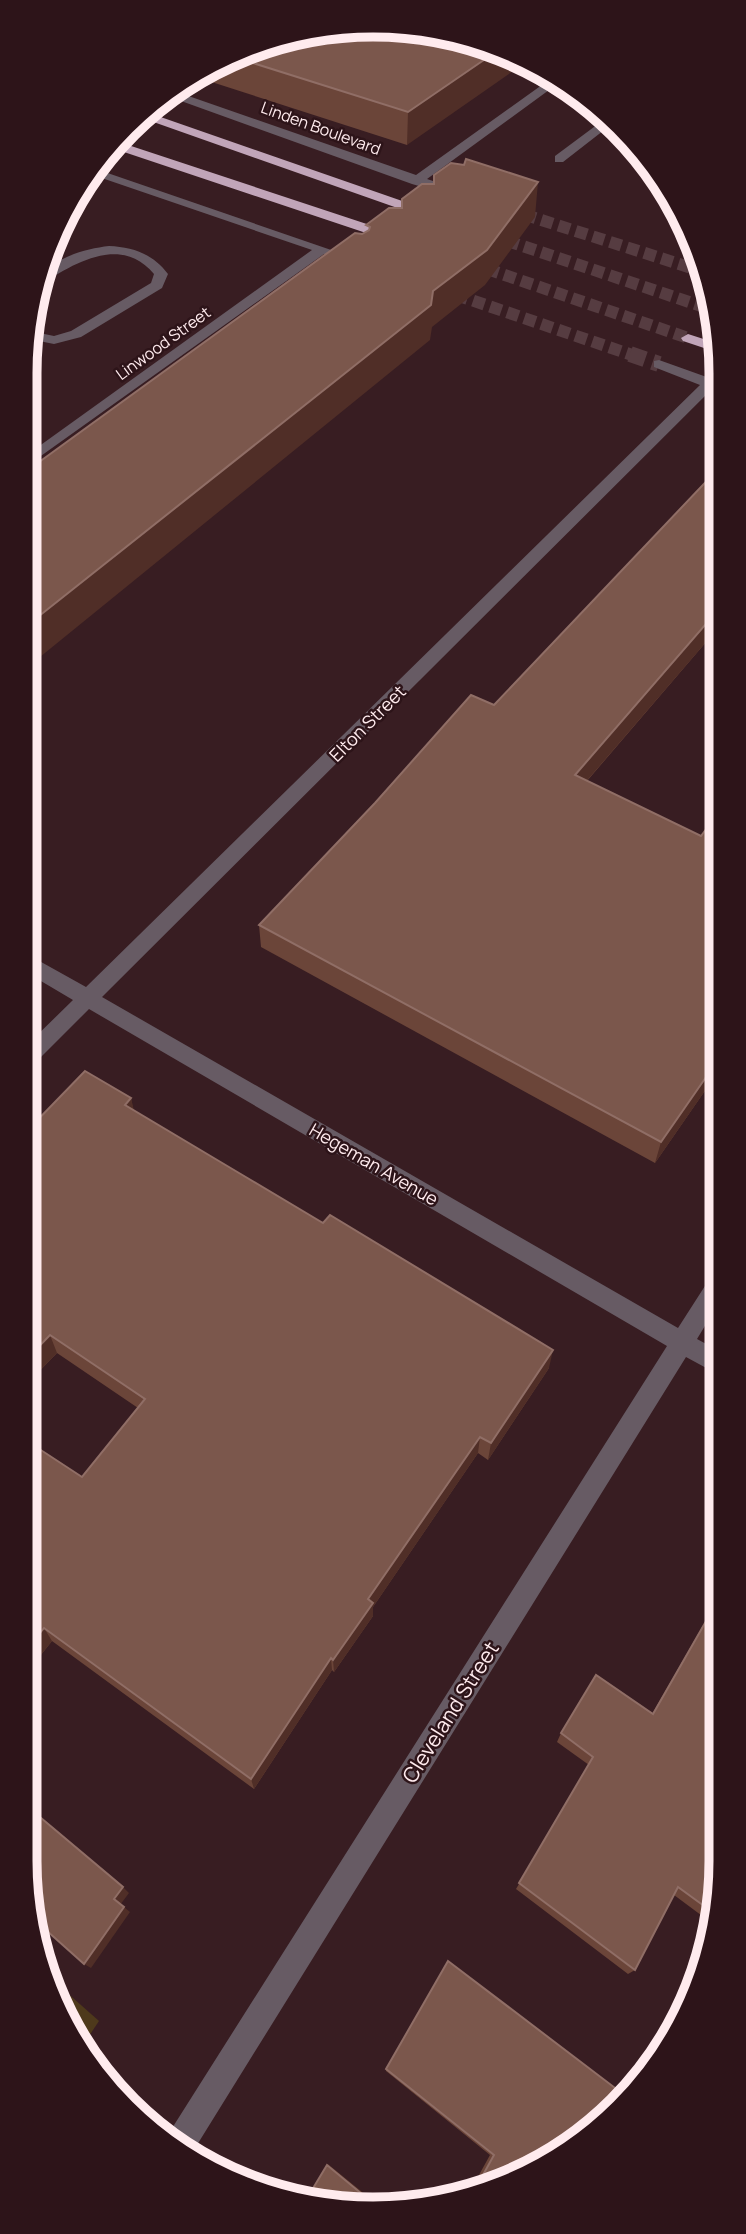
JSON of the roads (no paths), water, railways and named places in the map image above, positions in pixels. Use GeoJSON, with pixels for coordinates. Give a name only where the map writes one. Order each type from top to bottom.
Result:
{"type":"FeatureCollection","features":[{"type":"Feature","properties":{"kind":"highway"},"geometry":{"type":"LineString","coordinates":[[154,118],[427,214]]}},
{"type":"Feature","properties":{"kind":"highway"},"geometry":{"type":"LineString","coordinates":[[123,148],[395,238]]}},
{"type":"Feature","properties":{"kind":"highway"},"geometry":{"type":"LineString","coordinates":[[688,338],[708,345]]}},
{"type":"Feature","properties":{"kind":"street"},"geometry":{"type":"LineString","coordinates":[[416,181],[548,86]]}},
{"type":"Feature","properties":{"kind":"street","name":"Linden Boulevard"},"geometry":{"type":"LineString","coordinates":[[181,97],[458,194]]}},
{"type":"Feature","properties":{"kind":"street"},"geometry":{"type":"LineString","coordinates":[[559,159],[602,127]]}},
{"type":"Feature","properties":{"kind":"street"},"geometry":{"type":"LineString","coordinates":[[102,174],[348,258]]}},
{"type":"Feature","properties":{"kind":"street"},"geometry":{"type":"LineString","coordinates":[[39,337],[54,340],[76,334],[157,285],[161,274],[146,259],[114,249],[71,260],[53,271]]}},
{"type":"Feature","properties":{"kind":"street","name":"Linwood Street"},"geometry":{"type":"LineString","coordinates":[[37,455],[322,249]]}},
{"type":"Feature","properties":{"kind":"street"},"geometry":{"type":"LineString","coordinates":[[659,364],[709,383]]}},
{"type":"Feature","properties":{"kind":"street","name":"Elton Street"},"geometry":{"type":"LineString","coordinates":[[37,1048],[709,390]]}},
{"type":"Feature","properties":{"kind":"street","name":"Hegeman Avenue"},"geometry":{"type":"LineString","coordinates":[[37,970],[709,1359]]}},
{"type":"Feature","properties":{"kind":"street","name":"Cleveland Street"},"geometry":{"type":"LineString","coordinates":[[183,2139],[709,1299]]}},
{"type":"Feature","properties":{"kind":"tunnel"},"geometry":{"type":"LineString","coordinates":[[507,209],[692,268]]}},
{"type":"Feature","properties":{"kind":"tunnel"},"geometry":{"type":"LineString","coordinates":[[490,235],[703,307]]}},
{"type":"Feature","properties":{"kind":"tunnel"},"geometry":{"type":"LineString","coordinates":[[470,263],[688,338]]}},
{"type":"Feature","properties":{"kind":"tunnel"},"geometry":{"type":"LineString","coordinates":[[439,289],[635,356]]}},
{"type":"Feature","properties":{"kind":"tunnel"},"geometry":{"type":"LineString","coordinates":[[630,354],[659,364]]}}]}
